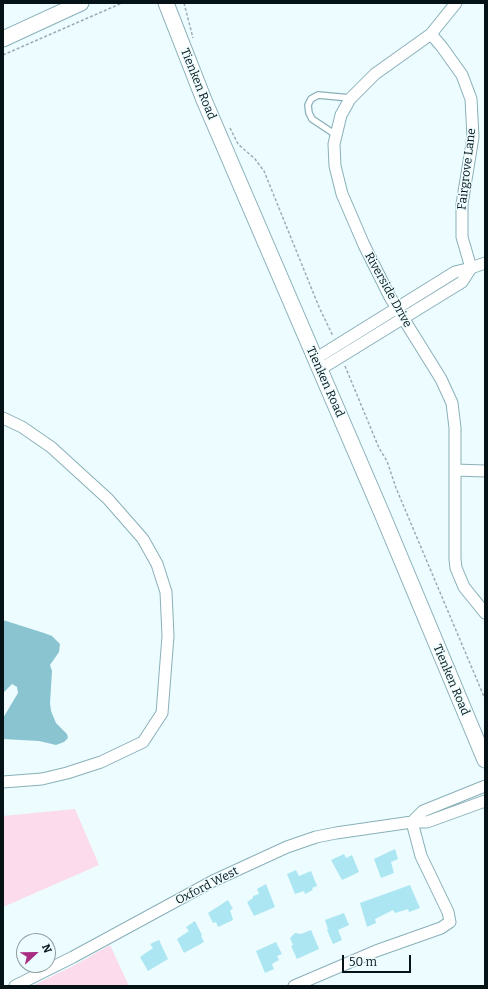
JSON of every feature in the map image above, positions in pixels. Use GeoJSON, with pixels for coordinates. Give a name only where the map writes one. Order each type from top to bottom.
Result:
{"type":"FeatureCollection","features":[{"type":"Feature","properties":{"kind":"street"},"geometry":{"type":"LineString","coordinates":[[3,39],[81,3]]}},
{"type":"Feature","properties":{"kind":"street","name":"Tienken Road"},"geometry":{"type":"LineString","coordinates":[[166,3],[207,107],[383,516],[485,760]]}},
{"type":"Feature","properties":{"kind":"street","name":"Riverside Drive"},"geometry":{"type":"LineString","coordinates":[[456,3],[431,34],[375,74],[350,98],[341,115],[334,144],[335,166],[342,194],[364,245],[397,308],[441,379],[452,403],[455,428],[454,543],[456,568],[464,587],[485,613]]}},
{"type":"Feature","properties":{"kind":"street","name":"Fairgrove Lane"},"geometry":{"type":"LineString","coordinates":[[431,34],[462,76],[471,98],[473,137],[462,204],[461,224],[464,243],[471,268]]}},
{"type":"Feature","properties":{"kind":"street"},"geometry":{"type":"LineString","coordinates":[[317,364],[337,345],[455,272],[485,263]]}},
{"type":"Feature","properties":{"kind":"street"},"geometry":{"type":"LineString","coordinates":[[317,364],[341,356],[462,282],[471,268]]}},
{"type":"Feature","properties":{"kind":"street"},"geometry":{"type":"LineString","coordinates":[[3,418],[22,427],[51,447],[108,499],[143,539],[157,564],[166,592],[168,636],[162,713],[143,742],[101,762],[67,772],[42,778],[3,782]]}},
{"type":"Feature","properties":{"kind":"street"},"geometry":{"type":"LineString","coordinates":[[455,470],[485,471]]}},
{"type":"Feature","properties":{"kind":"street"},"geometry":{"type":"LineString","coordinates":[[294,986],[376,951],[441,928],[450,922],[448,912],[421,856],[412,822],[423,811],[485,786]]}},
{"type":"Feature","properties":{"kind":"street","name":"Oxford West"},"geometry":{"type":"LineString","coordinates":[[15,986],[73,957],[213,881],[287,846],[316,837],[412,822],[427,822],[485,801]]}},
{"type":"Feature","properties":{"kind":"lane"},"geometry":{"type":"LineString","coordinates":[[336,135],[312,119],[309,113],[308,105],[311,99],[318,95],[350,98]]}},
{"type":"Feature","properties":{"kind":"path"},"geometry":{"type":"LineString","coordinates":[[3,55],[122,3]]}},
{"type":"Feature","properties":{"kind":"path"},"geometry":{"type":"LineString","coordinates":[[184,3],[194,40]]}},
{"type":"Feature","properties":{"kind":"path"},"geometry":{"type":"LineString","coordinates":[[228,124],[238,144],[255,159],[264,170],[319,307],[337,345]]}},
{"type":"Feature","properties":{"kind":"path"},"geometry":{"type":"LineString","coordinates":[[341,356],[379,448],[387,461],[396,488],[485,699]]}},
{"type":"Feature","properties":{"kind":"shaded area"},"geometry":{"type":"Polygon","coordinates":[[[75,809],[99,865],[3,907],[3,816],[75,809]]]}},
{"type":"Feature","properties":{"kind":"shaded area"},"geometry":{"type":"Polygon","coordinates":[[[110,945],[129,986],[32,986],[75,965],[110,945]]]}},
{"type":"Feature","properties":{"kind":"water"},"geometry":{"type":"Polygon","coordinates":[[[3,620],[52,636],[60,644],[59,652],[50,665],[52,671],[50,703],[51,711],[56,723],[67,734],[68,738],[64,742],[56,745],[39,741],[3,739],[3,718],[18,693],[17,687],[12,684],[3,693],[3,620]]]}},
{"type":"Feature","properties":{"kind":"building"},"geometry":{"type":"Polygon","coordinates":[[[395,849],[398,859],[391,862],[394,873],[381,878],[374,859],[395,849]]]}},
{"type":"Feature","properties":{"kind":"building"},"geometry":{"type":"Polygon","coordinates":[[[344,854],[346,858],[352,855],[359,872],[342,880],[331,860],[344,854]]]}},
{"type":"Feature","properties":{"kind":"building"},"geometry":{"type":"Polygon","coordinates":[[[296,870],[299,876],[311,871],[317,886],[305,894],[304,891],[295,894],[287,874],[296,870]]]}},
{"type":"Feature","properties":{"kind":"building"},"geometry":{"type":"Polygon","coordinates":[[[266,884],[275,907],[254,916],[247,902],[253,898],[253,896],[259,894],[257,889],[266,884]]]}},
{"type":"Feature","properties":{"kind":"building"},"geometry":{"type":"Polygon","coordinates":[[[410,885],[420,908],[409,912],[408,909],[395,913],[393,910],[375,919],[376,923],[367,927],[360,903],[410,885]]]}},
{"type":"Feature","properties":{"kind":"building"},"geometry":{"type":"Polygon","coordinates":[[[228,900],[233,909],[230,910],[233,920],[218,927],[216,922],[213,923],[208,913],[228,900]]]}},
{"type":"Feature","properties":{"kind":"building"},"geometry":{"type":"Polygon","coordinates":[[[344,913],[349,925],[338,930],[342,940],[333,944],[327,930],[325,920],[344,913]]]}},
{"type":"Feature","properties":{"kind":"building"},"geometry":{"type":"Polygon","coordinates":[[[195,921],[204,942],[184,953],[177,939],[189,931],[186,927],[195,921]]]}},
{"type":"Feature","properties":{"kind":"building"},"geometry":{"type":"Polygon","coordinates":[[[311,930],[319,949],[297,959],[291,946],[293,945],[290,938],[295,933],[301,934],[311,930]]]}},
{"type":"Feature","properties":{"kind":"building"},"geometry":{"type":"Polygon","coordinates":[[[159,940],[168,959],[148,971],[140,957],[153,948],[150,944],[159,940]]]}},
{"type":"Feature","properties":{"kind":"building"},"geometry":{"type":"Polygon","coordinates":[[[276,942],[282,954],[277,956],[279,960],[272,964],[274,969],[265,973],[256,951],[276,942]]]}}]}
